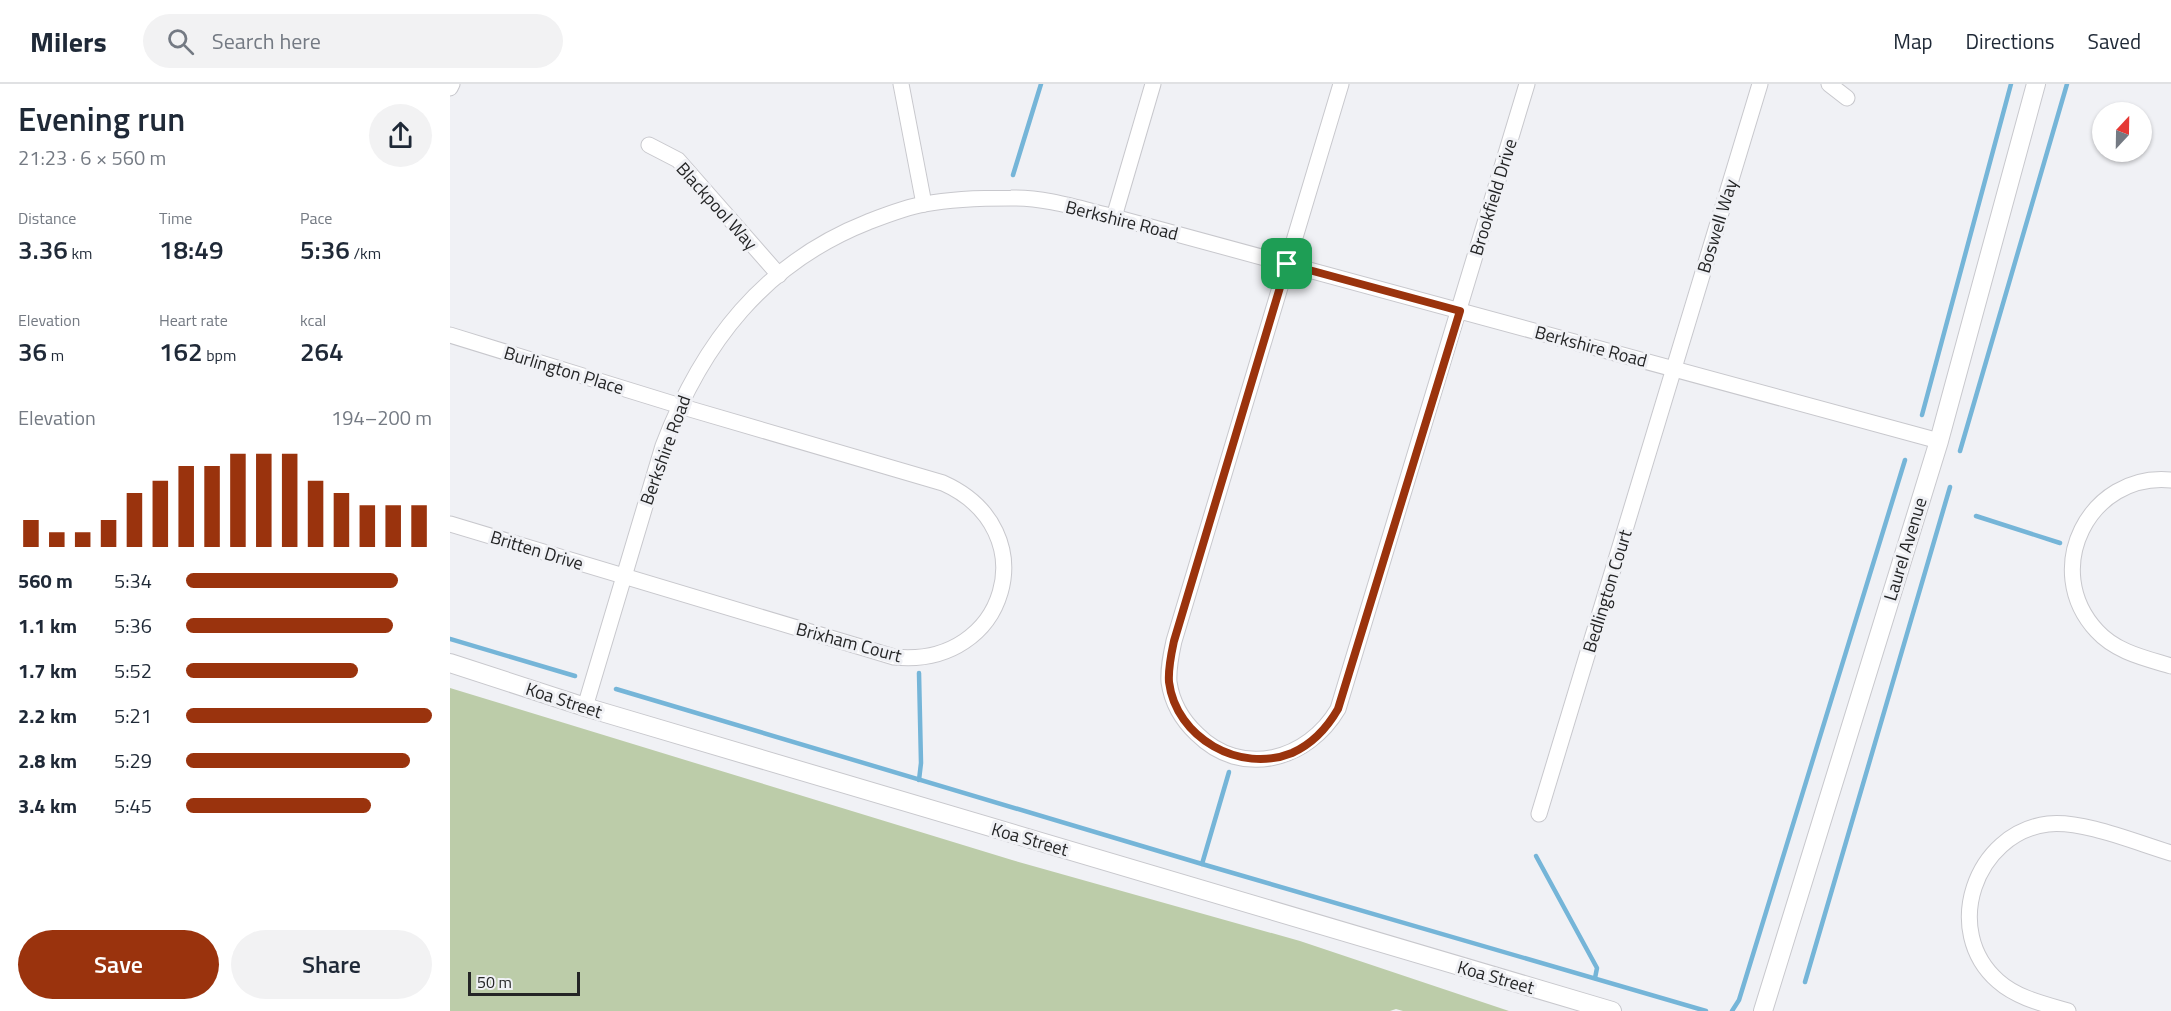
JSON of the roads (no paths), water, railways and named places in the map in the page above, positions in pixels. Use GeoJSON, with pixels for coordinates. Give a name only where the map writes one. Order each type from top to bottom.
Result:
{"type":"FeatureCollection","features":[{"type":"Feature","properties":{"kind":"main road","name":"Laurel Avenue"},"geometry":{"type":"LineString","coordinates":[[1763,1011],[1939,441],[2036,84]]}},
{"type":"Feature","properties":{"kind":"main road","name":"Koa Street"},"geometry":{"type":"LineString","coordinates":[[450,663],[585,707],[1612,1011]]}},
{"type":"Feature","properties":{"kind":"street"},"geometry":{"type":"LineString","coordinates":[[450,88],[452,84]]}},
{"type":"Feature","properties":{"kind":"street"},"geometry":{"type":"LineString","coordinates":[[901,84],[924,204]]}},
{"type":"Feature","properties":{"kind":"street"},"geometry":{"type":"LineString","coordinates":[[1114,217],[1153,84]]}},
{"type":"Feature","properties":{"kind":"street","name":"Brookfield Drive"},"geometry":{"type":"LineString","coordinates":[[1341,84],[1177,630],[1169,664],[1172,696],[1178,711],[1189,727],[1203,740],[1239,758],[1257,759],[1292,753],[1321,733],[1338,709],[1527,84]]}},
{"type":"Feature","properties":{"kind":"street","name":"Boswell Way"},"geometry":{"type":"LineString","coordinates":[[1674,368],[1760,84]]}},
{"type":"Feature","properties":{"kind":"street"},"geometry":{"type":"LineString","coordinates":[[1829,84],[1847,98]]}},
{"type":"Feature","properties":{"kind":"street","name":"Blackpool Way"},"geometry":{"type":"LineString","coordinates":[[649,145],[678,160],[779,275]]}},
{"type":"Feature","properties":{"kind":"street","name":"Berkshire Road"},"geometry":{"type":"LineString","coordinates":[[585,707],[663,446],[678,405],[722,333],[754,297],[813,248],[888,214],[924,204],[1013,197],[1061,204],[1939,441]]}},
{"type":"Feature","properties":{"kind":"street","name":"Burlington Place"},"geometry":{"type":"LineString","coordinates":[[450,335],[678,405]]}},
{"type":"Feature","properties":{"kind":"street","name":"Bedlington Court"},"geometry":{"type":"LineString","coordinates":[[1539,814],[1674,368]]}},
{"type":"Feature","properties":{"kind":"street","name":"Brixham Court"},"geometry":{"type":"LineString","coordinates":[[623,576],[894,657],[909,659],[926,658],[946,652],[974,636],[995,607],[1001,590],[1004,572],[1003,557],[995,530],[979,508],[956,489],[943,483],[678,405]]}},
{"type":"Feature","properties":{"kind":"street"},"geometry":{"type":"LineString","coordinates":[[2171,480],[2147,481],[2131,486],[2116,492],[2102,502],[2079,533],[2073,553],[2072,569],[2077,596],[2084,614],[2097,631],[2116,647],[2171,666]]}},
{"type":"Feature","properties":{"kind":"street","name":"Britten Drive"},"geometry":{"type":"LineString","coordinates":[[450,524],[623,576]]}},
{"type":"Feature","properties":{"kind":"street"},"geometry":{"type":"LineString","coordinates":[[2068,1011],[2014,992],[1986,969],[1979,956],[1973,941],[1969,912],[1974,884],[1988,858],[2007,840],[2020,832],[2049,824],[2084,827],[2171,854]]}},
{"type":"Feature","properties":{"kind":"waterway"},"geometry":{"type":"LineString","coordinates":[[1013,175],[1041,84]]}},
{"type":"Feature","properties":{"kind":"waterway"},"geometry":{"type":"LineString","coordinates":[[1922,415],[2011,84]]}},
{"type":"Feature","properties":{"kind":"waterway"},"geometry":{"type":"LineString","coordinates":[[1960,451],[2067,84]]}},
{"type":"Feature","properties":{"kind":"waterway"},"geometry":{"type":"LineString","coordinates":[[1732,1011],[1739,1000],[1905,460]]}},
{"type":"Feature","properties":{"kind":"waterway"},"geometry":{"type":"LineString","coordinates":[[1805,982],[1950,487]]}},
{"type":"Feature","properties":{"kind":"waterway"},"geometry":{"type":"LineString","coordinates":[[1976,516],[2060,543]]}},
{"type":"Feature","properties":{"kind":"waterway"},"geometry":{"type":"LineString","coordinates":[[450,639],[575,676]]}},
{"type":"Feature","properties":{"kind":"waterway"},"geometry":{"type":"LineString","coordinates":[[919,673],[921,763],[919,780]]}},
{"type":"Feature","properties":{"kind":"waterway"},"geometry":{"type":"LineString","coordinates":[[616,689],[1202,864],[1706,1011]]}},
{"type":"Feature","properties":{"kind":"waterway"},"geometry":{"type":"LineString","coordinates":[[1202,864],[1229,772]]}},
{"type":"Feature","properties":{"kind":"waterway"},"geometry":{"type":"LineString","coordinates":[[1536,856],[1597,968],[1595,978]]}}]}
